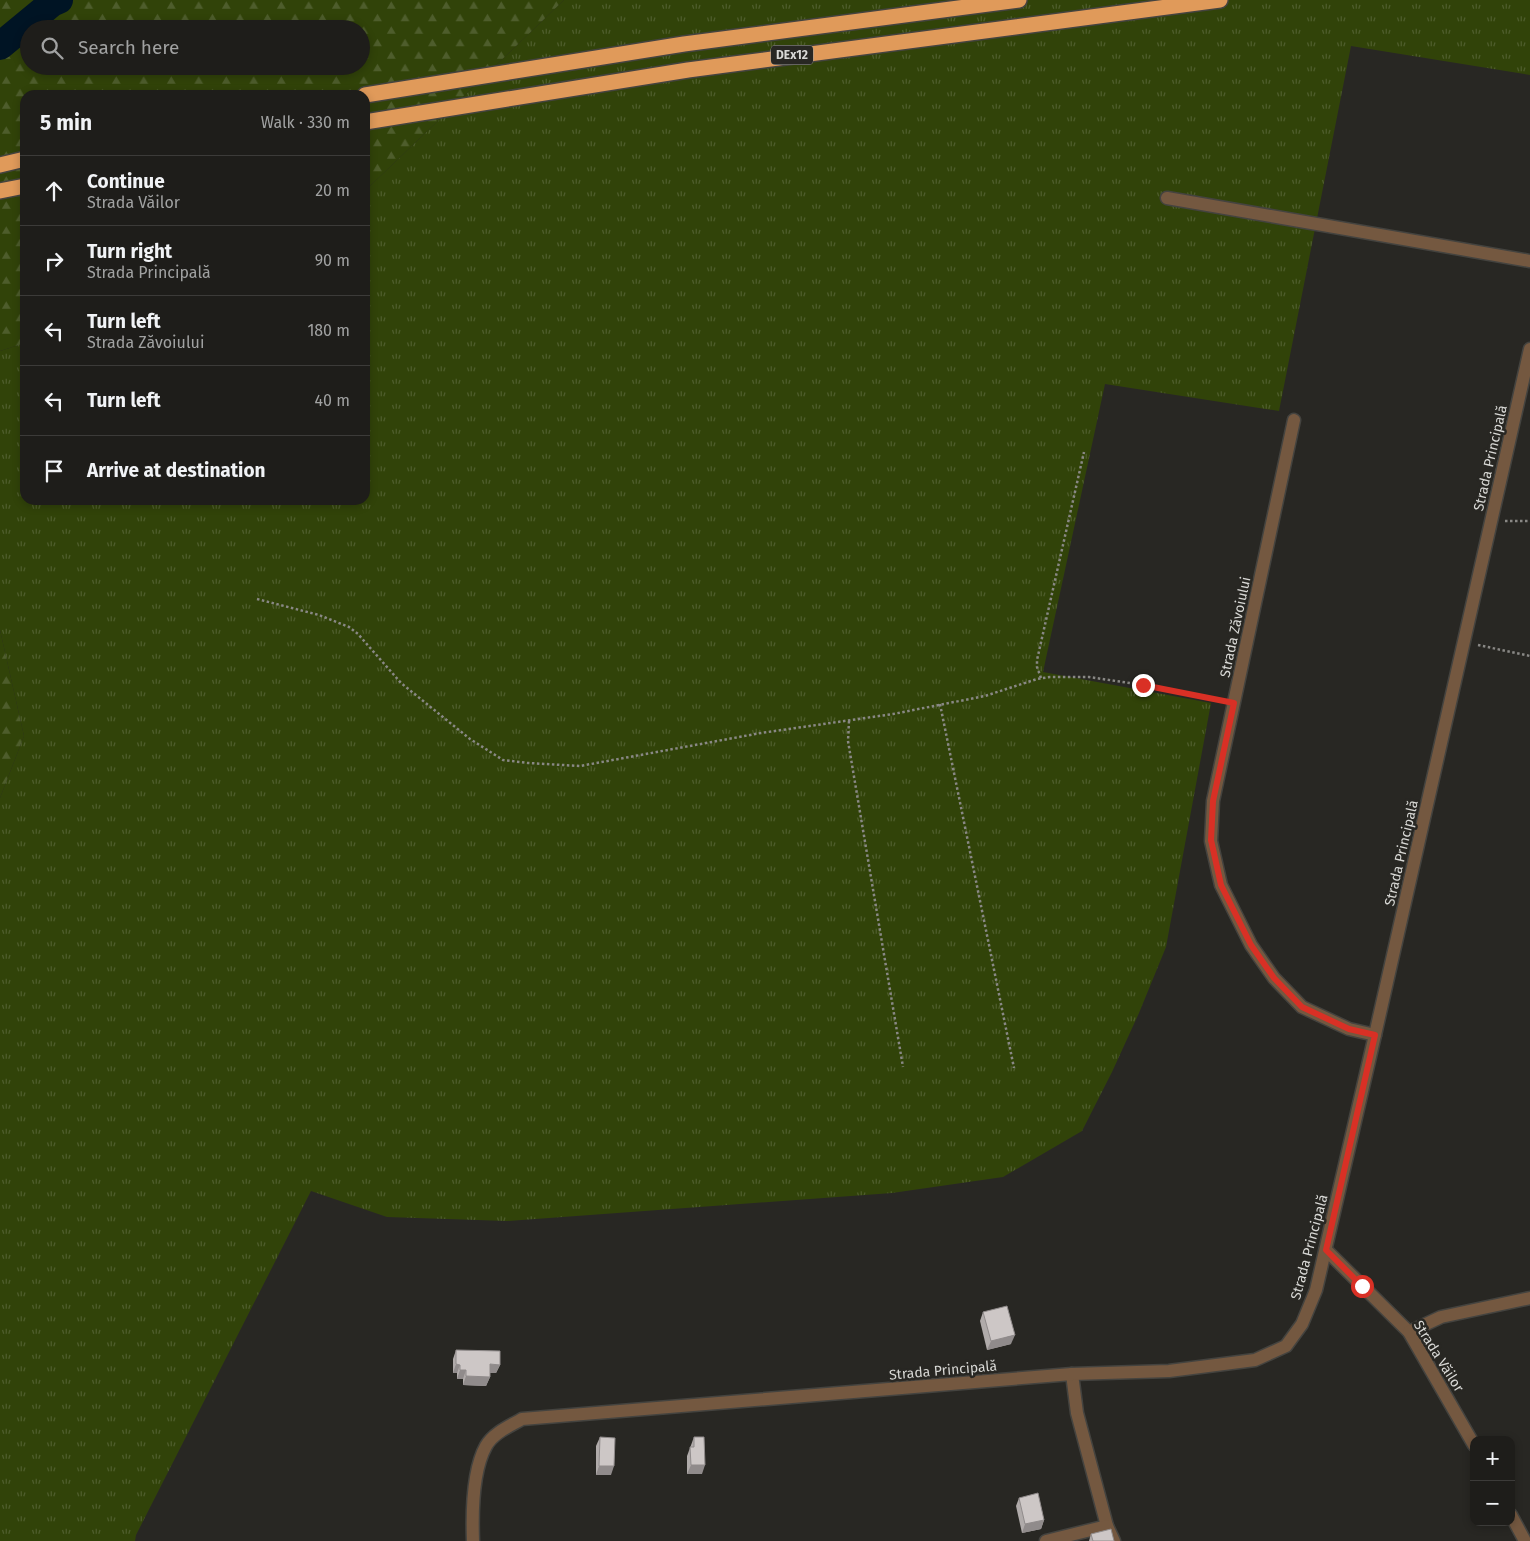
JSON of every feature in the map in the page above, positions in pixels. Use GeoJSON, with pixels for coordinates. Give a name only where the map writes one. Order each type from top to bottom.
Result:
{"type":"FeatureCollection","features":[{"type":"Feature","properties":{"kind":"highway","name":"DEx12"},"geometry":{"type":"LineString","coordinates":[[370,94],[684,44],[1019,0]]}},
{"type":"Feature","properties":{"kind":"highway","name":"DEx12"},"geometry":{"type":"LineString","coordinates":[[370,121],[688,70],[1220,0]]}},
{"type":"Feature","properties":{"kind":"highway"},"geometry":{"type":"LineString","coordinates":[[0,164],[20,160]]}},
{"type":"Feature","properties":{"kind":"highway"},"geometry":{"type":"LineString","coordinates":[[0,191],[20,187]]}},
{"type":"Feature","properties":{"kind":"street"},"geometry":{"type":"LineString","coordinates":[[1167,198],[1530,261]]}},
{"type":"Feature","properties":{"kind":"street","name":"Strada Principală"},"geometry":{"type":"LineString","coordinates":[[473,1541],[472,1518],[478,1469],[486,1445],[502,1430],[522,1419],[1072,1374],[1169,1371],[1255,1360],[1286,1346],[1302,1324],[1316,1290],[1326,1250],[1530,349]]}},
{"type":"Feature","properties":{"kind":"street","name":"Strada Zăvoiului"},"geometry":{"type":"LineString","coordinates":[[1294,420],[1213,801],[1211,840],[1221,885],[1251,945],[1274,978],[1302,1007],[1349,1029],[1375,1035]]}},
{"type":"Feature","properties":{"kind":"street","name":"Strada Văilor"},"geometry":{"type":"LineString","coordinates":[[1326,1250],[1409,1332],[1470,1438]]}},
{"type":"Feature","properties":{"kind":"street"},"geometry":{"type":"LineString","coordinates":[[1409,1332],[1441,1317],[1530,1298]]}},
{"type":"Feature","properties":{"kind":"street"},"geometry":{"type":"LineString","coordinates":[[1072,1374],[1077,1413],[1107,1526],[1114,1541]]}},
{"type":"Feature","properties":{"kind":"street"},"geometry":{"type":"LineString","coordinates":[[1515,1522],[1525,1541]]}},
{"type":"Feature","properties":{"kind":"street"},"geometry":{"type":"LineString","coordinates":[[1046,1541],[1107,1526]]}},
{"type":"Feature","properties":{"kind":"path"},"geometry":{"type":"LineString","coordinates":[[1042,678],[1037,667],[1038,660],[1084,452]]}},
{"type":"Feature","properties":{"kind":"path"},"geometry":{"type":"LineString","coordinates":[[1491,521],[1530,521]]}},
{"type":"Feature","properties":{"kind":"path"},"geometry":{"type":"LineString","coordinates":[[257,599],[319,615],[349,627],[358,634],[401,683],[470,739],[503,760],[580,766],[761,733],[893,714],[985,696],[1050,677],[1089,677],[1143,685],[1234,703]]}},
{"type":"Feature","properties":{"kind":"path"},"geometry":{"type":"LineString","coordinates":[[1464,642],[1530,656]]}},
{"type":"Feature","properties":{"kind":"path"},"geometry":{"type":"LineString","coordinates":[[940,704],[1014,1068]]}},
{"type":"Feature","properties":{"kind":"path"},"geometry":{"type":"LineString","coordinates":[[849,720],[848,741],[903,1067]]}},
{"type":"Feature","properties":{"kind":"green space"},"geometry":{"type":"Polygon","coordinates":[[[0,0],[564,0],[370,186],[370,90],[20,90],[20,345],[0,351],[0,0]]]}},
{"type":"Feature","properties":{"kind":"green space"},"geometry":{"type":"Polygon","coordinates":[[[564,0],[1530,0],[1530,75],[1351,46],[1279,411],[1105,384],[1043,672],[1211,703],[1166,947],[1139,1013],[1082,1131],[1003,1177],[892,1193],[507,1221],[387,1217],[311,1191],[136,1535],[135,1541],[0,1541],[0,798],[24,736],[0,630],[0,351],[20,345],[20,505],[370,505],[370,186],[564,0]]]}},
{"type":"Feature","properties":{"kind":"green space"},"geometry":{"type":"Polygon","coordinates":[[[0,630],[24,736],[0,798],[0,630]]]}},
{"type":"Feature","properties":{"kind":"building"},"geometry":{"type":"Polygon","coordinates":[[[1007,1306],[1015,1335],[991,1341],[983,1312],[1007,1306]]]}},
{"type":"Feature","properties":{"kind":"building"},"geometry":{"type":"Polygon","coordinates":[[[456,1350],[500,1351],[500,1365],[490,1364],[490,1377],[466,1376],[466,1370],[460,1370],[460,1365],[456,1364],[456,1350]]]}},
{"type":"Feature","properties":{"kind":"building"},"geometry":{"type":"Polygon","coordinates":[[[600,1437],[615,1438],[614,1466],[599,1466],[600,1437]]]}},
{"type":"Feature","properties":{"kind":"building"},"geometry":{"type":"Polygon","coordinates":[[[694,1437],[704,1437],[705,1465],[691,1465],[690,1447],[694,1447],[694,1437]]]}},
{"type":"Feature","properties":{"kind":"building"},"geometry":{"type":"Polygon","coordinates":[[[1038,1493],[1044,1520],[1025,1524],[1019,1498],[1038,1493]]]}},
{"type":"Feature","properties":{"kind":"building"},"geometry":{"type":"Polygon","coordinates":[[[1111,1529],[1114,1541],[1093,1541],[1091,1534],[1111,1529]]]}},
{"type":"Feature","properties":{"kind":"waterway"},"geometry":{"type":"LineString","coordinates":[[31,20],[52,3],[59,0]]}},
{"type":"Feature","properties":{"kind":"waterway"},"geometry":{"type":"LineString","coordinates":[[0,46],[20,29]]}},
{"type":"Feature","properties":{"kind":"route"},"geometry":{"type":"LineString","coordinates":[[1143,685],[1234,703],[1213,801],[1211,840],[1221,885],[1251,945],[1274,978],[1302,1007],[1349,1029],[1375,1035],[1326,1250],[1362,1286]]}}]}
